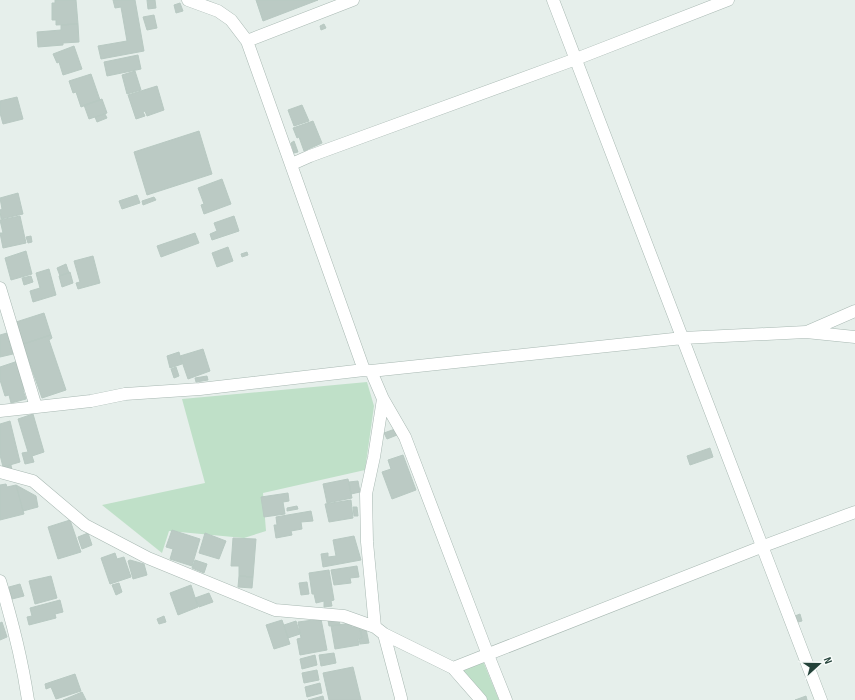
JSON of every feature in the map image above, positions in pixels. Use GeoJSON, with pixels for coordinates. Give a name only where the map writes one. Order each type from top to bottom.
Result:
{"type":"FeatureCollection","features":[{"type":"Feature","properties":{"kind":"street"},"geometry":{"type":"LineString","coordinates":[[188,0],[218,11],[232,20],[247,41],[368,370],[405,437],[506,700]]}},
{"type":"Feature","properties":{"kind":"street"},"geometry":{"type":"LineString","coordinates":[[247,41],[353,0]]}},
{"type":"Feature","properties":{"kind":"street"},"geometry":{"type":"LineString","coordinates":[[553,0],[821,700]]}},
{"type":"Feature","properties":{"kind":"street"},"geometry":{"type":"LineString","coordinates":[[292,164],[310,156],[576,59],[728,0]]}},
{"type":"Feature","properties":{"kind":"street"},"geometry":{"type":"LineString","coordinates":[[0,288],[36,407]]}},
{"type":"Feature","properties":{"kind":"street"},"geometry":{"type":"LineString","coordinates":[[806,332],[855,311]]}},
{"type":"Feature","properties":{"kind":"street"},"geometry":{"type":"LineString","coordinates":[[0,411],[91,401],[125,394],[200,389],[368,370],[683,338],[806,332],[855,337]]}},
{"type":"Feature","properties":{"kind":"street"},"geometry":{"type":"LineString","coordinates":[[383,399],[374,457],[366,494],[367,542],[379,631],[401,700]]}},
{"type":"Feature","properties":{"kind":"street"},"geometry":{"type":"LineString","coordinates":[[0,472],[33,481],[85,525],[148,558],[275,610],[344,616],[379,631],[453,668],[481,700]]}},
{"type":"Feature","properties":{"kind":"street"},"geometry":{"type":"LineString","coordinates":[[453,668],[855,512]]}},
{"type":"Feature","properties":{"kind":"street"},"geometry":{"type":"LineString","coordinates":[[0,581],[24,673],[28,700]]}},
{"type":"Feature","properties":{"kind":"green space"},"geometry":{"type":"Polygon","coordinates":[[[367,382],[374,406],[365,470],[263,493],[266,531],[244,538],[169,531],[162,553],[102,505],[205,483],[182,399],[367,382]]]}},
{"type":"Feature","properties":{"kind":"green space"},"geometry":{"type":"Polygon","coordinates":[[[483,661],[499,700],[485,700],[458,670],[483,661]]]}},
{"type":"Feature","properties":{"kind":"building"},"geometry":{"type":"Polygon","coordinates":[[[55,0],[76,0],[78,24],[56,25],[56,20],[52,20],[52,3],[55,3],[55,0]]]}},
{"type":"Feature","properties":{"kind":"building"},"geometry":{"type":"Polygon","coordinates":[[[113,0],[135,0],[144,51],[101,59],[98,46],[127,41],[121,7],[115,8],[113,0]]]}},
{"type":"Feature","properties":{"kind":"building"},"geometry":{"type":"Polygon","coordinates":[[[147,0],[155,0],[156,8],[148,9],[147,0]]]}},
{"type":"Feature","properties":{"kind":"building"},"geometry":{"type":"Polygon","coordinates":[[[256,0],[318,0],[263,21],[256,0]]]}},
{"type":"Feature","properties":{"kind":"building"},"geometry":{"type":"Polygon","coordinates":[[[180,3],[183,11],[176,13],[174,5],[180,3]]]}},
{"type":"Feature","properties":{"kind":"building"},"geometry":{"type":"Polygon","coordinates":[[[154,15],[157,28],[147,30],[143,17],[154,15]]]}},
{"type":"Feature","properties":{"kind":"building"},"geometry":{"type":"Polygon","coordinates":[[[78,24],[79,42],[38,47],[37,32],[61,30],[61,25],[78,24]]]}},
{"type":"Feature","properties":{"kind":"building"},"geometry":{"type":"Polygon","coordinates":[[[324,24],[326,28],[321,30],[320,26],[324,24]]]}},
{"type":"Feature","properties":{"kind":"building"},"geometry":{"type":"Polygon","coordinates":[[[74,46],[82,69],[63,75],[59,62],[57,63],[53,54],[74,46]]]}},
{"type":"Feature","properties":{"kind":"building"},"geometry":{"type":"Polygon","coordinates":[[[138,55],[141,69],[107,76],[104,62],[138,55]]]}},
{"type":"Feature","properties":{"kind":"building"},"geometry":{"type":"Polygon","coordinates":[[[135,71],[141,90],[127,94],[122,75],[135,71]]]}},
{"type":"Feature","properties":{"kind":"building"},"geometry":{"type":"Polygon","coordinates":[[[91,74],[100,100],[81,107],[76,92],[73,93],[69,81],[91,74]]]}},
{"type":"Feature","properties":{"kind":"building"},"geometry":{"type":"Polygon","coordinates":[[[157,86],[164,110],[147,116],[145,111],[143,112],[145,116],[136,119],[128,95],[157,86]]]}},
{"type":"Feature","properties":{"kind":"building"},"geometry":{"type":"Polygon","coordinates":[[[17,97],[23,119],[3,124],[0,113],[0,101],[17,97]]]}},
{"type":"Feature","properties":{"kind":"building"},"geometry":{"type":"Polygon","coordinates":[[[102,99],[107,113],[89,119],[84,105],[102,99]]]}},
{"type":"Feature","properties":{"kind":"building"},"geometry":{"type":"Polygon","coordinates":[[[302,105],[309,121],[294,126],[288,110],[302,105]]]}},
{"type":"Feature","properties":{"kind":"building"},"geometry":{"type":"Polygon","coordinates":[[[105,114],[107,118],[97,122],[95,117],[105,114]]]}},
{"type":"Feature","properties":{"kind":"building"},"geometry":{"type":"Polygon","coordinates":[[[313,121],[322,143],[304,151],[299,137],[297,138],[293,128],[313,121]]]}},
{"type":"Feature","properties":{"kind":"building"},"geometry":{"type":"Polygon","coordinates":[[[199,131],[212,174],[147,195],[134,152],[199,131]]]}},
{"type":"Feature","properties":{"kind":"building"},"geometry":{"type":"Polygon","coordinates":[[[294,141],[298,152],[294,153],[291,143],[294,141]]]}},
{"type":"Feature","properties":{"kind":"building"},"geometry":{"type":"Polygon","coordinates":[[[222,179],[231,204],[204,214],[201,205],[204,204],[198,188],[222,179]]]}},
{"type":"Feature","properties":{"kind":"building"},"geometry":{"type":"Polygon","coordinates":[[[18,193],[23,214],[1,219],[0,210],[2,209],[0,198],[18,193]]]}},
{"type":"Feature","properties":{"kind":"building"},"geometry":{"type":"Polygon","coordinates":[[[137,195],[140,203],[122,209],[119,201],[137,195]]]}},
{"type":"Feature","properties":{"kind":"building"},"geometry":{"type":"Polygon","coordinates":[[[154,197],[156,200],[143,205],[142,201],[154,197]]]}},
{"type":"Feature","properties":{"kind":"building"},"geometry":{"type":"Polygon","coordinates":[[[20,216],[26,243],[3,248],[0,233],[3,233],[0,220],[20,216]]]}},
{"type":"Feature","properties":{"kind":"building"},"geometry":{"type":"Polygon","coordinates":[[[234,216],[239,231],[212,240],[210,234],[217,231],[214,223],[234,216]]]}},
{"type":"Feature","properties":{"kind":"building"},"geometry":{"type":"Polygon","coordinates":[[[195,233],[199,243],[161,257],[157,246],[195,233]]]}},
{"type":"Feature","properties":{"kind":"building"},"geometry":{"type":"Polygon","coordinates":[[[31,236],[32,242],[28,243],[26,237],[31,236]]]}},
{"type":"Feature","properties":{"kind":"building"},"geometry":{"type":"Polygon","coordinates":[[[228,247],[233,261],[217,267],[212,253],[228,247]]]}},
{"type":"Feature","properties":{"kind":"building"},"geometry":{"type":"Polygon","coordinates":[[[26,251],[32,274],[11,280],[5,258],[26,251]]]}},
{"type":"Feature","properties":{"kind":"building"},"geometry":{"type":"Polygon","coordinates":[[[247,252],[248,255],[242,257],[241,254],[247,252]]]}},
{"type":"Feature","properties":{"kind":"building"},"geometry":{"type":"Polygon","coordinates":[[[93,256],[100,283],[78,289],[76,283],[80,282],[74,261],[93,256]]]}},
{"type":"Feature","properties":{"kind":"building"},"geometry":{"type":"Polygon","coordinates":[[[66,264],[69,273],[60,276],[57,268],[66,264]]]}},
{"type":"Feature","properties":{"kind":"building"},"geometry":{"type":"Polygon","coordinates":[[[49,269],[56,295],[33,302],[30,291],[40,288],[36,273],[49,269]]]}},
{"type":"Feature","properties":{"kind":"building"},"geometry":{"type":"Polygon","coordinates":[[[70,272],[73,283],[62,287],[59,276],[70,272]]]}},
{"type":"Feature","properties":{"kind":"building"},"geometry":{"type":"Polygon","coordinates":[[[31,276],[33,282],[24,285],[22,278],[31,276]]]}},
{"type":"Feature","properties":{"kind":"building"},"geometry":{"type":"Polygon","coordinates":[[[44,313],[51,335],[23,344],[16,322],[44,313]]]}},
{"type":"Feature","properties":{"kind":"building"},"geometry":{"type":"Polygon","coordinates":[[[7,333],[13,354],[0,357],[0,335],[7,333]]]}},
{"type":"Feature","properties":{"kind":"building"},"geometry":{"type":"Polygon","coordinates":[[[51,335],[52,338],[49,340],[66,390],[42,398],[23,344],[51,335]]]}},
{"type":"Feature","properties":{"kind":"building"},"geometry":{"type":"Polygon","coordinates":[[[203,349],[210,371],[188,379],[180,356],[203,349]]]}},
{"type":"Feature","properties":{"kind":"building"},"geometry":{"type":"Polygon","coordinates":[[[179,352],[182,364],[170,368],[167,356],[179,352]]]}},
{"type":"Feature","properties":{"kind":"building"},"geometry":{"type":"Polygon","coordinates":[[[18,361],[26,389],[23,390],[26,399],[11,403],[9,395],[5,396],[0,380],[0,367],[18,361]]]}},
{"type":"Feature","properties":{"kind":"building"},"geometry":{"type":"Polygon","coordinates":[[[176,367],[179,376],[174,378],[171,369],[176,367]]]}},
{"type":"Feature","properties":{"kind":"building"},"geometry":{"type":"Polygon","coordinates":[[[207,376],[208,380],[196,382],[195,378],[207,376]]]}},
{"type":"Feature","properties":{"kind":"building"},"geometry":{"type":"Polygon","coordinates":[[[33,414],[44,452],[32,456],[34,462],[25,464],[22,453],[28,452],[18,419],[33,414]]]}},
{"type":"Feature","properties":{"kind":"building"},"geometry":{"type":"Polygon","coordinates":[[[10,421],[20,462],[3,467],[0,455],[0,424],[10,421]]]}},
{"type":"Feature","properties":{"kind":"building"},"geometry":{"type":"Polygon","coordinates":[[[395,429],[397,435],[387,439],[384,433],[395,429]]]}},
{"type":"Feature","properties":{"kind":"building"},"geometry":{"type":"Polygon","coordinates":[[[710,448],[713,457],[690,465],[687,456],[710,448]]]}},
{"type":"Feature","properties":{"kind":"building"},"geometry":{"type":"Polygon","coordinates":[[[403,455],[416,490],[392,499],[382,472],[391,469],[388,460],[403,455]]]}},
{"type":"Feature","properties":{"kind":"building"},"geometry":{"type":"Polygon","coordinates":[[[11,465],[12,471],[3,467],[11,465]]]}},
{"type":"Feature","properties":{"kind":"building"},"geometry":{"type":"Polygon","coordinates":[[[348,479],[352,498],[327,503],[323,484],[348,479]]]}},
{"type":"Feature","properties":{"kind":"building"},"geometry":{"type":"Polygon","coordinates":[[[358,481],[360,492],[351,494],[349,482],[358,481]]]}},
{"type":"Feature","properties":{"kind":"building"},"geometry":{"type":"Polygon","coordinates":[[[6,484],[7,487],[16,485],[24,514],[0,520],[0,485],[6,484]]]}},
{"type":"Feature","properties":{"kind":"building"},"geometry":{"type":"Polygon","coordinates":[[[16,485],[36,496],[38,507],[23,511],[16,485]]]}},
{"type":"Feature","properties":{"kind":"building"},"geometry":{"type":"Polygon","coordinates":[[[288,493],[289,501],[283,502],[285,514],[264,517],[261,497],[288,493]]]}},
{"type":"Feature","properties":{"kind":"building"},"geometry":{"type":"Polygon","coordinates":[[[351,500],[353,518],[329,522],[325,504],[351,500]]]}},
{"type":"Feature","properties":{"kind":"building"},"geometry":{"type":"Polygon","coordinates":[[[297,506],[298,509],[287,511],[287,508],[297,506]]]}},
{"type":"Feature","properties":{"kind":"building"},"geometry":{"type":"Polygon","coordinates":[[[353,507],[357,507],[358,516],[354,516],[353,507]]]}},
{"type":"Feature","properties":{"kind":"building"},"geometry":{"type":"Polygon","coordinates":[[[311,511],[313,521],[301,522],[302,529],[291,531],[292,535],[276,538],[274,525],[277,525],[276,517],[311,511]]]}},
{"type":"Feature","properties":{"kind":"building"},"geometry":{"type":"Polygon","coordinates":[[[70,520],[81,552],[58,559],[48,527],[70,520]]]}},
{"type":"Feature","properties":{"kind":"building"},"geometry":{"type":"Polygon","coordinates":[[[172,530],[200,539],[192,566],[170,559],[173,549],[166,547],[172,530]]]}},
{"type":"Feature","properties":{"kind":"building"},"geometry":{"type":"Polygon","coordinates":[[[88,533],[92,545],[82,549],[78,537],[88,533]]]}},
{"type":"Feature","properties":{"kind":"building"},"geometry":{"type":"Polygon","coordinates":[[[205,533],[226,541],[219,559],[199,553],[205,533]]]}},
{"type":"Feature","properties":{"kind":"building"},"geometry":{"type":"Polygon","coordinates":[[[354,536],[361,560],[323,567],[321,554],[328,553],[328,557],[336,556],[333,540],[354,536]]]}},
{"type":"Feature","properties":{"kind":"building"},"geometry":{"type":"Polygon","coordinates":[[[233,538],[256,539],[253,577],[239,576],[239,566],[231,566],[233,538]]]}},
{"type":"Feature","properties":{"kind":"building"},"geometry":{"type":"Polygon","coordinates":[[[115,553],[117,559],[124,557],[131,577],[110,584],[101,558],[115,553]]]}},
{"type":"Feature","properties":{"kind":"building"},"geometry":{"type":"Polygon","coordinates":[[[130,560],[144,564],[147,575],[133,579],[128,561],[130,560]]]}},
{"type":"Feature","properties":{"kind":"building"},"geometry":{"type":"Polygon","coordinates":[[[195,560],[207,564],[204,573],[192,568],[195,560]]]}},
{"type":"Feature","properties":{"kind":"building"},"geometry":{"type":"Polygon","coordinates":[[[357,566],[359,577],[350,578],[351,583],[334,585],[331,570],[357,566]]]}},
{"type":"Feature","properties":{"kind":"building"},"geometry":{"type":"Polygon","coordinates":[[[329,570],[334,600],[331,601],[332,606],[324,607],[324,601],[316,603],[314,594],[312,594],[309,573],[329,570]]]}},
{"type":"Feature","properties":{"kind":"building"},"geometry":{"type":"Polygon","coordinates":[[[51,576],[57,598],[35,604],[29,581],[51,576]]]}},
{"type":"Feature","properties":{"kind":"building"},"geometry":{"type":"Polygon","coordinates":[[[239,576],[253,577],[252,588],[238,587],[239,576]]]}},
{"type":"Feature","properties":{"kind":"building"},"geometry":{"type":"Polygon","coordinates":[[[307,582],[309,594],[301,595],[299,583],[307,582]]]}},
{"type":"Feature","properties":{"kind":"building"},"geometry":{"type":"Polygon","coordinates":[[[119,583],[122,592],[116,595],[112,585],[119,583]]]}},
{"type":"Feature","properties":{"kind":"building"},"geometry":{"type":"Polygon","coordinates":[[[20,584],[24,596],[12,599],[9,587],[20,584]]]}},
{"type":"Feature","properties":{"kind":"building"},"geometry":{"type":"Polygon","coordinates":[[[191,585],[198,607],[178,615],[170,593],[191,585]]]}},
{"type":"Feature","properties":{"kind":"building"},"geometry":{"type":"Polygon","coordinates":[[[209,593],[213,602],[199,607],[195,598],[209,593]]]}},
{"type":"Feature","properties":{"kind":"building"},"geometry":{"type":"Polygon","coordinates":[[[60,600],[63,612],[55,614],[56,618],[29,625],[27,617],[32,616],[30,608],[60,600]]]}},
{"type":"Feature","properties":{"kind":"building"},"geometry":{"type":"Polygon","coordinates":[[[800,614],[802,621],[798,622],[795,616],[800,614]]]}},
{"type":"Feature","properties":{"kind":"building"},"geometry":{"type":"Polygon","coordinates":[[[164,616],[166,622],[159,624],[157,619],[164,616]]]}},
{"type":"Feature","properties":{"kind":"building"},"geometry":{"type":"Polygon","coordinates":[[[321,619],[327,650],[300,655],[297,639],[301,638],[298,622],[321,619]]]}},
{"type":"Feature","properties":{"kind":"building"},"geometry":{"type":"Polygon","coordinates":[[[339,619],[340,625],[329,626],[328,620],[339,619]]]}},
{"type":"Feature","properties":{"kind":"building"},"geometry":{"type":"Polygon","coordinates":[[[282,620],[290,644],[274,649],[266,625],[282,620]]]}},
{"type":"Feature","properties":{"kind":"building"},"geometry":{"type":"Polygon","coordinates":[[[296,621],[300,634],[288,638],[284,625],[296,621]]]}},
{"type":"Feature","properties":{"kind":"building"},"geometry":{"type":"Polygon","coordinates":[[[2,622],[7,637],[0,640],[0,623],[2,622]]]}},
{"type":"Feature","properties":{"kind":"building"},"geometry":{"type":"Polygon","coordinates":[[[351,623],[352,627],[360,626],[362,638],[358,639],[359,645],[335,649],[331,626],[351,623]]]}},
{"type":"Feature","properties":{"kind":"building"},"geometry":{"type":"Polygon","coordinates":[[[366,629],[369,643],[360,644],[359,639],[362,638],[360,630],[366,629]]]}},
{"type":"Feature","properties":{"kind":"building"},"geometry":{"type":"Polygon","coordinates":[[[334,653],[336,663],[321,666],[319,655],[334,653]]]}},
{"type":"Feature","properties":{"kind":"building"},"geometry":{"type":"Polygon","coordinates":[[[315,655],[317,665],[302,669],[300,659],[315,655]]]}},
{"type":"Feature","properties":{"kind":"building"},"geometry":{"type":"Polygon","coordinates":[[[353,667],[361,700],[329,700],[323,673],[353,667]]]}},
{"type":"Feature","properties":{"kind":"building"},"geometry":{"type":"Polygon","coordinates":[[[317,670],[319,680],[304,683],[302,673],[317,670]]]}},
{"type":"Feature","properties":{"kind":"building"},"geometry":{"type":"Polygon","coordinates":[[[75,674],[81,691],[56,699],[51,687],[46,689],[45,684],[75,674]]]}},
{"type":"Feature","properties":{"kind":"building"},"geometry":{"type":"Polygon","coordinates":[[[320,683],[322,693],[307,697],[305,687],[320,683]]]}},
{"type":"Feature","properties":{"kind":"building"},"geometry":{"type":"Polygon","coordinates":[[[82,692],[86,700],[63,700],[82,692]]]}},
{"type":"Feature","properties":{"kind":"building"},"geometry":{"type":"Polygon","coordinates":[[[323,696],[324,700],[308,700],[323,696]]]}},
{"type":"Feature","properties":{"kind":"building"},"geometry":{"type":"Polygon","coordinates":[[[806,696],[807,700],[795,700],[806,696]]]}}]}
